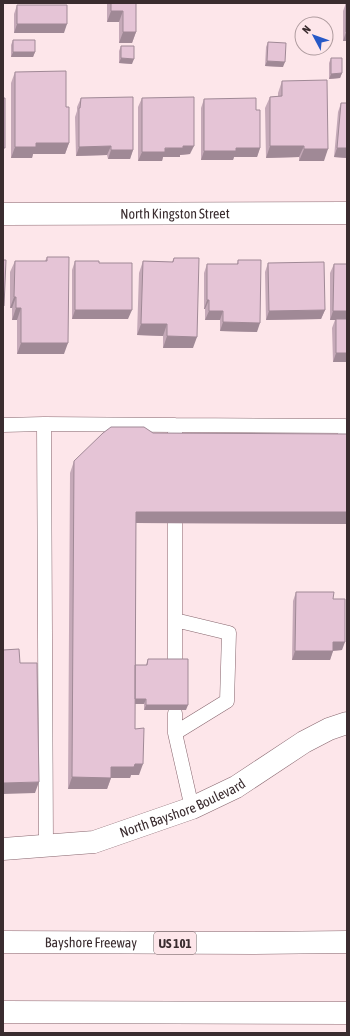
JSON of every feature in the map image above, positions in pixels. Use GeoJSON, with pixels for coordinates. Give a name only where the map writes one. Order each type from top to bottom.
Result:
{"type":"FeatureCollection","features":[{"type":"Feature","properties":{"kind":"main road","name":"North Kingston Street"},"geometry":{"type":"LineString","coordinates":[[3,214],[347,213]]}},
{"type":"Feature","properties":{"kind":"main road","name":"North Bayshore Boulevard"},"geometry":{"type":"LineString","coordinates":[[3,849],[94,842],[192,808],[236,787],[304,742],[347,723]]}},
{"type":"Feature","properties":{"kind":"main road","name":"Bayshore Freeway"},"geometry":{"type":"LineString","coordinates":[[3,942],[347,942]]}},
{"type":"Feature","properties":{"kind":"main road"},"geometry":{"type":"LineString","coordinates":[[3,1012],[347,1013]]}},
{"type":"Feature","properties":{"kind":"lane"},"geometry":{"type":"LineString","coordinates":[[44,424],[46,845]]}},
{"type":"Feature","properties":{"kind":"lane"},"geometry":{"type":"LineString","coordinates":[[3,425],[345,426],[344,445]]}},
{"type":"Feature","properties":{"kind":"lane"},"geometry":{"type":"LineString","coordinates":[[175,425],[175,445]]}},
{"type":"Feature","properties":{"kind":"lane"},"geometry":{"type":"LineString","coordinates":[[175,523],[175,662]]}},
{"type":"Feature","properties":{"kind":"lane"},"geometry":{"type":"LineString","coordinates":[[175,620],[229,633],[227,701],[175,733]]}},
{"type":"Feature","properties":{"kind":"lane"},"geometry":{"type":"LineString","coordinates":[[175,713],[175,733],[192,808]]}},
{"type":"Feature","properties":{"kind":"building"},"geometry":{"type":"Polygon","coordinates":[[[111,3],[136,3],[136,32],[123,32],[123,11],[111,11],[111,3]]]}},
{"type":"Feature","properties":{"kind":"building"},"geometry":{"type":"Polygon","coordinates":[[[346,3],[347,3],[346,32],[346,3]]]}},
{"type":"Feature","properties":{"kind":"building"},"geometry":{"type":"Polygon","coordinates":[[[17,5],[67,5],[67,24],[17,24],[17,5]]]}},
{"type":"Feature","properties":{"kind":"building"},"geometry":{"type":"Polygon","coordinates":[[[13,40],[35,40],[35,52],[13,52],[13,40]]]}},
{"type":"Feature","properties":{"kind":"building"},"geometry":{"type":"Polygon","coordinates":[[[268,42],[286,43],[285,62],[267,61],[268,42]]]}},
{"type":"Feature","properties":{"kind":"building"},"geometry":{"type":"Polygon","coordinates":[[[121,46],[134,46],[134,59],[121,58],[121,46]]]}},
{"type":"Feature","properties":{"kind":"building"},"geometry":{"type":"Polygon","coordinates":[[[331,58],[342,58],[342,73],[331,74],[331,58]]]}},
{"type":"Feature","properties":{"kind":"building"},"geometry":{"type":"Polygon","coordinates":[[[66,71],[66,107],[69,107],[69,143],[36,143],[36,147],[15,147],[15,72],[66,71]]]}},
{"type":"Feature","properties":{"kind":"building"},"geometry":{"type":"Polygon","coordinates":[[[327,80],[328,149],[304,149],[304,146],[270,146],[270,97],[282,96],[282,81],[327,80]]]}},
{"type":"Feature","properties":{"kind":"building"},"geometry":{"type":"Polygon","coordinates":[[[133,97],[133,150],[111,150],[111,146],[79,147],[79,108],[81,98],[133,97]]]}},
{"type":"Feature","properties":{"kind":"building"},"geometry":{"type":"Polygon","coordinates":[[[194,97],[194,146],[183,146],[183,148],[165,148],[165,152],[142,152],[142,98],[194,97]]]}},
{"type":"Feature","properties":{"kind":"building"},"geometry":{"type":"Polygon","coordinates":[[[3,98],[5,98],[5,148],[3,148],[3,98]]]}},
{"type":"Feature","properties":{"kind":"building"},"geometry":{"type":"Polygon","coordinates":[[[256,98],[256,110],[260,110],[260,148],[236,148],[236,151],[204,151],[204,99],[256,98]]]}},
{"type":"Feature","properties":{"kind":"building"},"geometry":{"type":"Polygon","coordinates":[[[341,103],[347,103],[347,148],[337,148],[341,103]]]}},
{"type":"Feature","properties":{"kind":"building"},"geometry":{"type":"Polygon","coordinates":[[[47,257],[69,257],[68,343],[21,343],[21,308],[16,308],[16,297],[14,297],[15,261],[47,261],[47,257]]]}},
{"type":"Feature","properties":{"kind":"building"},"geometry":{"type":"Polygon","coordinates":[[[174,258],[199,258],[197,337],[167,336],[167,324],[141,324],[143,261],[173,262],[174,258]]]}},
{"type":"Feature","properties":{"kind":"building"},"geometry":{"type":"Polygon","coordinates":[[[3,260],[6,260],[4,306],[3,306],[3,260]]]}},
{"type":"Feature","properties":{"kind":"building"},"geometry":{"type":"Polygon","coordinates":[[[238,260],[261,260],[260,323],[223,322],[223,311],[209,311],[209,300],[207,300],[207,264],[238,264],[238,260]]]}},
{"type":"Feature","properties":{"kind":"building"},"geometry":{"type":"Polygon","coordinates":[[[75,261],[132,263],[132,310],[75,310],[75,261]]]}},
{"type":"Feature","properties":{"kind":"building"},"geometry":{"type":"Polygon","coordinates":[[[324,262],[325,310],[269,311],[268,263],[324,262]]]}},
{"type":"Feature","properties":{"kind":"building"},"geometry":{"type":"Polygon","coordinates":[[[334,264],[347,264],[347,311],[333,311],[334,264]]]}},
{"type":"Feature","properties":{"kind":"building"},"geometry":{"type":"Polygon","coordinates":[[[336,319],[347,319],[347,353],[336,353],[336,319]]]}},
{"type":"Feature","properties":{"kind":"building"},"geometry":{"type":"Polygon","coordinates":[[[111,427],[144,427],[153,433],[347,434],[347,512],[136,512],[135,729],[144,728],[143,764],[135,764],[134,767],[111,767],[111,778],[72,777],[74,461],[111,427]]]}},
{"type":"Feature","properties":{"kind":"building"},"geometry":{"type":"Polygon","coordinates":[[[296,592],[334,592],[333,599],[345,599],[345,642],[333,642],[333,651],[295,651],[296,592]]]}},
{"type":"Feature","properties":{"kind":"building"},"geometry":{"type":"Polygon","coordinates":[[[19,649],[20,663],[37,663],[39,782],[3,783],[3,650],[19,649]]]}},
{"type":"Feature","properties":{"kind":"building"},"geometry":{"type":"Polygon","coordinates":[[[148,659],[188,659],[188,705],[146,705],[146,699],[135,699],[135,665],[147,665],[148,659]]]}}]}
